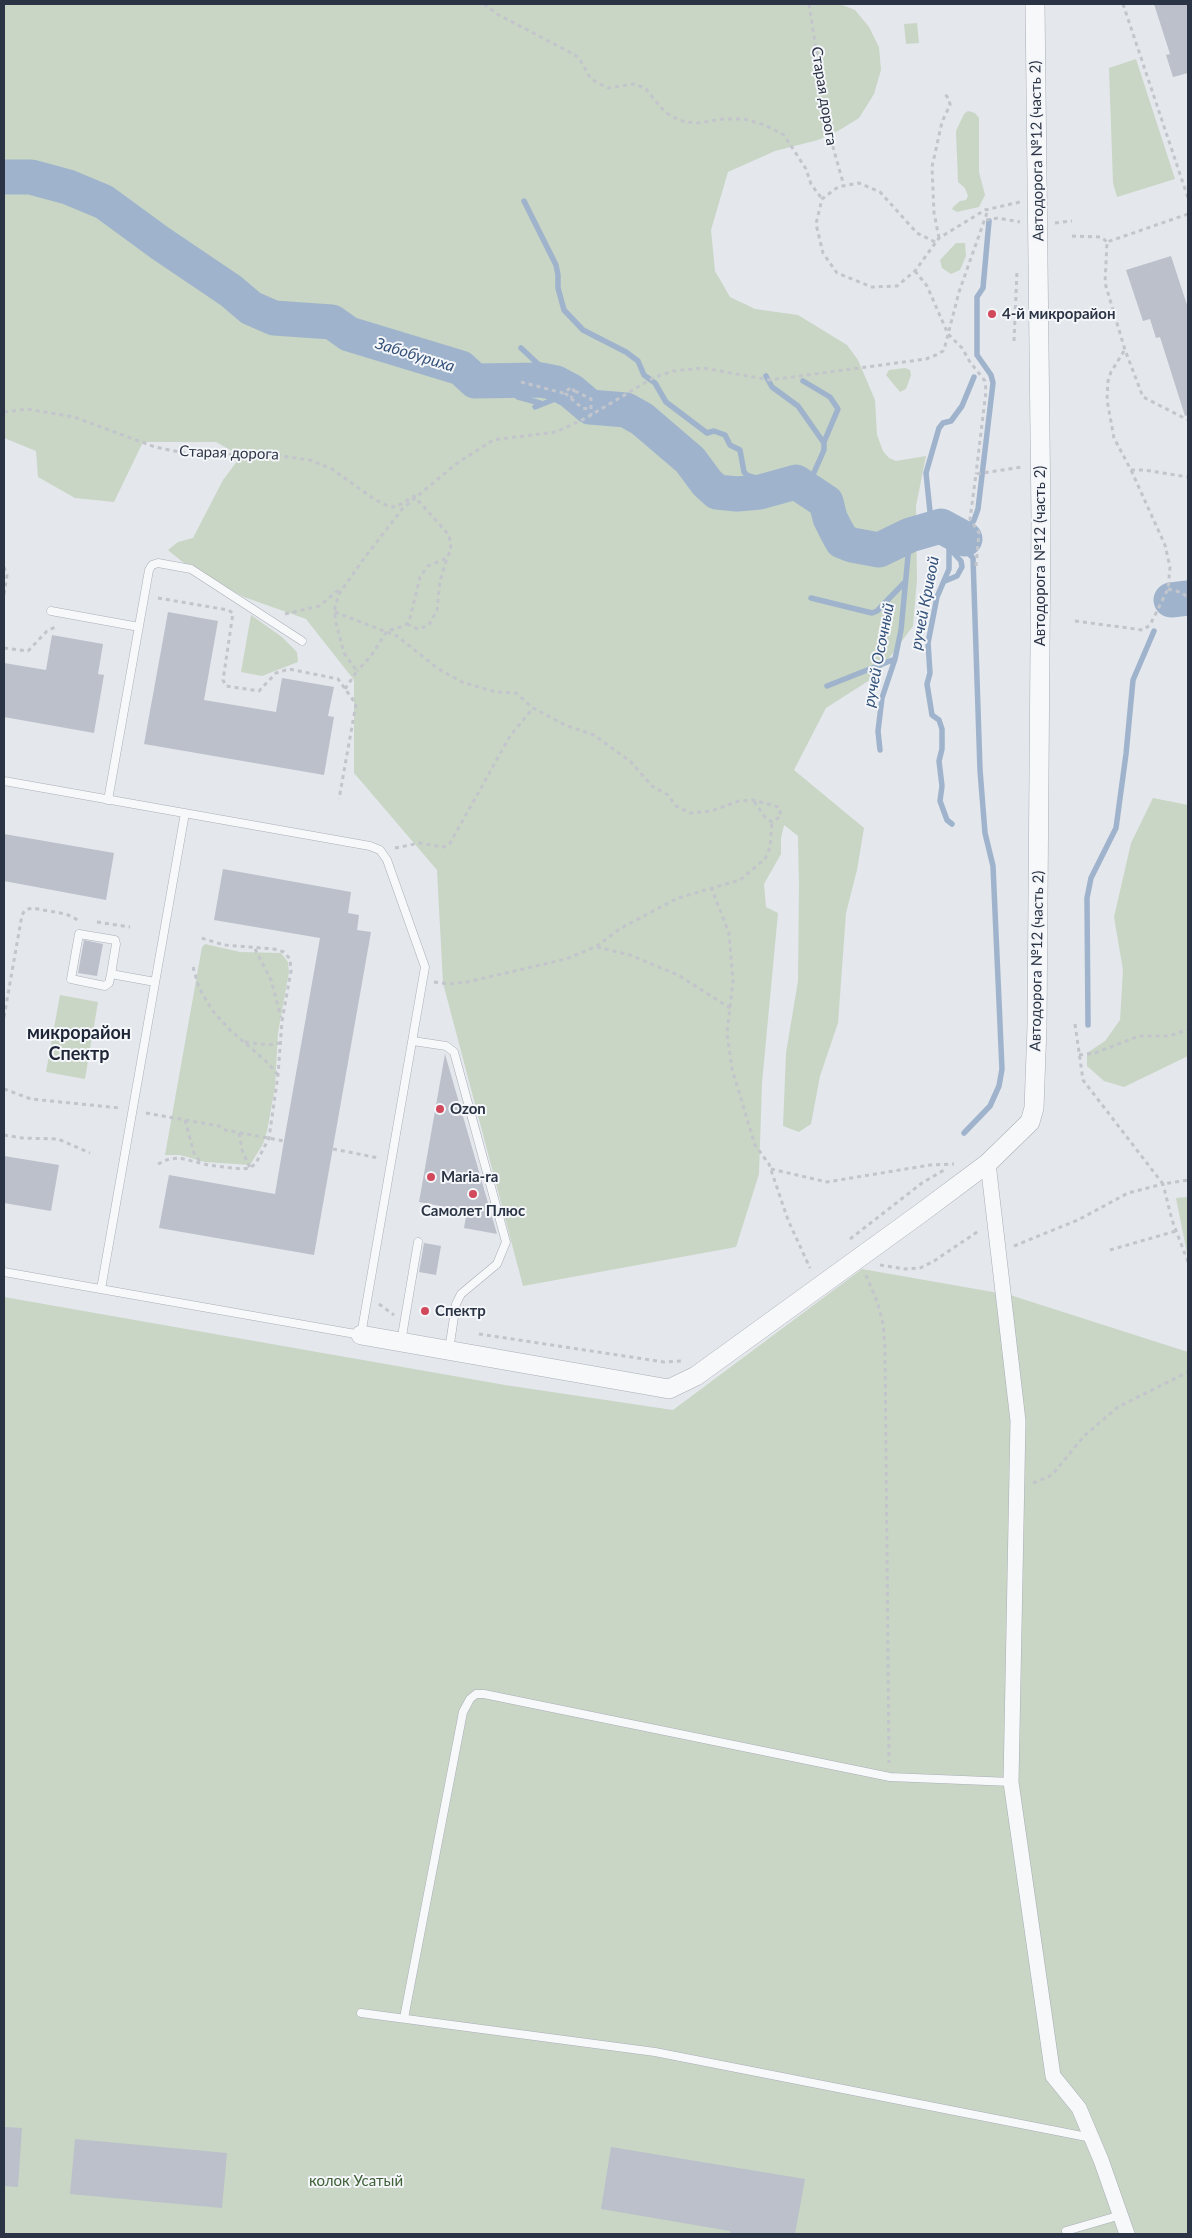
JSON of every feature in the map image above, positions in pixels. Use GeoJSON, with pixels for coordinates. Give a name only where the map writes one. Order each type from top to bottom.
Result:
{"type":"FeatureCollection","features":[{"type":"Feature","properties":{"kind":"street","name":"Автодорога №12 (часть 2)"},"geometry":{"type":"LineString","coordinates":[[981,1168],[1021,1133],[1030,1122],[1034,1108],[1037,1016],[1040,464],[1035,4]]}},
{"type":"Feature","properties":{"kind":"street"},"geometry":{"type":"LineString","coordinates":[[361,1335],[669,1389],[696,1376],[981,1168],[996,1222],[1018,1421],[1011,1782],[1053,2076],[1079,2108],[1127,2234]]}},
{"type":"Feature","properties":{"kind":"lane"},"geometry":{"type":"LineString","coordinates":[[108,800],[138,627],[149,570],[152,565],[158,563],[188,569],[302,641]]}},
{"type":"Feature","properties":{"kind":"lane"},"geometry":{"type":"LineString","coordinates":[[51,611],[138,627]]}},
{"type":"Feature","properties":{"kind":"lane"},"geometry":{"type":"LineString","coordinates":[[4,781],[370,846],[380,850],[387,860],[425,967],[361,1335],[4,1272]]}},
{"type":"Feature","properties":{"kind":"lane"},"geometry":{"type":"LineString","coordinates":[[100,1289],[185,813]]}},
{"type":"Feature","properties":{"kind":"lane"},"geometry":{"type":"LineString","coordinates":[[79,934],[115,940],[111,974],[109,983],[105,986],[71,979],[79,934]]}},
{"type":"Feature","properties":{"kind":"lane"},"geometry":{"type":"LineString","coordinates":[[111,974],[155,982]]}},
{"type":"Feature","properties":{"kind":"lane"},"geometry":{"type":"LineString","coordinates":[[413,1041],[446,1046],[454,1052],[506,1242],[501,1258],[493,1268],[461,1294],[456,1304],[449,1350]]}},
{"type":"Feature","properties":{"kind":"lane"},"geometry":{"type":"LineString","coordinates":[[401,1342],[418,1242]]}},
{"type":"Feature","properties":{"kind":"lane"},"geometry":{"type":"LineString","coordinates":[[404,2018],[463,1712],[470,1699],[476,1694],[484,1694],[890,1777],[1011,1782]]}},
{"type":"Feature","properties":{"kind":"lane"},"geometry":{"type":"LineString","coordinates":[[361,2013],[656,2052],[1092,2138]]}},
{"type":"Feature","properties":{"kind":"lane"},"geometry":{"type":"LineString","coordinates":[[1066,2231],[1121,2215]]}},
{"type":"Feature","properties":{"kind":"path"},"geometry":{"type":"LineString","coordinates":[[484,4],[497,14],[575,55],[579,58],[591,79],[600,84],[608,88],[634,84],[645,88],[664,111],[671,116],[685,122],[698,123],[722,119],[744,119],[764,125],[784,135],[806,169],[811,184],[822,199]]}},
{"type":"Feature","properties":{"kind":"path","name":"Старая дорога"},"geometry":{"type":"LineString","coordinates":[[809,4],[828,133],[844,186]]}},
{"type":"Feature","properties":{"kind":"path"},"geometry":{"type":"LineString","coordinates":[[1123,4],[1188,198]]}},
{"type":"Feature","properties":{"kind":"path"},"geometry":{"type":"LineString","coordinates":[[939,238],[934,213],[932,167],[942,122],[950,106],[949,100],[944,93]]}},
{"type":"Feature","properties":{"kind":"path"},"geometry":{"type":"LineString","coordinates":[[935,242],[916,233],[880,192],[859,183],[838,187],[822,199],[816,224],[823,253],[837,273],[872,288],[897,286],[915,271],[939,238],[988,210],[1037,197]]}},
{"type":"Feature","properties":{"kind":"path"},"geometry":{"type":"LineString","coordinates":[[357,670],[344,653],[335,612],[335,606],[344,587],[403,508],[414,496],[456,464],[493,440],[556,432],[610,404],[653,378],[673,371],[703,368],[770,380],[926,359],[943,351],[959,292],[988,210]]}},
{"type":"Feature","properties":{"kind":"path"},"geometry":{"type":"LineString","coordinates":[[1107,242],[1188,214]]}},
{"type":"Feature","properties":{"kind":"path"},"geometry":{"type":"LineString","coordinates":[[986,220],[998,218],[1022,223]]}},
{"type":"Feature","properties":{"kind":"path"},"geometry":{"type":"LineString","coordinates":[[1072,236],[1101,237],[1107,242]]}},
{"type":"Feature","properties":{"kind":"path"},"geometry":{"type":"LineString","coordinates":[[1107,242],[1105,283],[1124,350],[1143,397],[1188,420]]}},
{"type":"Feature","properties":{"kind":"path"},"geometry":{"type":"LineString","coordinates":[[915,271],[931,294],[948,334],[962,348],[970,362],[985,380],[986,391],[970,519],[979,533],[976,566]]}},
{"type":"Feature","properties":{"kind":"path"},"geometry":{"type":"LineString","coordinates":[[1075,621],[1143,630],[1150,625],[1168,589],[1170,566],[1165,545],[1131,470],[1114,438],[1107,400],[1111,372],[1124,350]]}},
{"type":"Feature","properties":{"kind":"path"},"geometry":{"type":"LineString","coordinates":[[521,382],[591,399],[589,409],[591,414]]}},
{"type":"Feature","properties":{"kind":"path"},"geometry":{"type":"LineString","coordinates":[[565,393],[571,386],[573,395],[582,408],[589,409]]}},
{"type":"Feature","properties":{"kind":"path","name":"Старая дорога"},"geometry":{"type":"LineString","coordinates":[[4,412],[28,409],[74,417],[155,447],[194,456],[229,456],[253,452],[310,460],[332,469],[374,499],[388,506],[396,507],[414,496]]}},
{"type":"Feature","properties":{"kind":"path"},"geometry":{"type":"LineString","coordinates":[[977,473],[986,474],[1040,464]]}},
{"type":"Feature","properties":{"kind":"path"},"geometry":{"type":"LineString","coordinates":[[1131,470],[1144,470],[1188,477]]}},
{"type":"Feature","properties":{"kind":"path"},"geometry":{"type":"LineString","coordinates":[[345,689],[357,670],[371,656],[387,631],[407,624],[418,629],[429,625],[437,610],[440,581],[451,549],[448,535],[414,496]]}},
{"type":"Feature","properties":{"kind":"path"},"geometry":{"type":"LineString","coordinates":[[407,624],[420,577],[428,566],[447,558]]}},
{"type":"Feature","properties":{"kind":"path"},"geometry":{"type":"LineString","coordinates":[[4,567],[7,575],[4,595]]}},
{"type":"Feature","properties":{"kind":"path"},"geometry":{"type":"LineString","coordinates":[[271,621],[280,615],[319,606],[344,587]]}},
{"type":"Feature","properties":{"kind":"path"},"geometry":{"type":"LineString","coordinates":[[1168,589],[1183,593],[1188,599]]}},
{"type":"Feature","properties":{"kind":"path"},"geometry":{"type":"LineString","coordinates":[[144,596],[228,610],[233,613],[223,680],[226,686],[260,691],[276,673],[289,669],[337,678],[356,704],[339,799]]}},
{"type":"Feature","properties":{"kind":"path"},"geometry":{"type":"LineString","coordinates":[[335,612],[387,631],[449,676],[496,692],[516,693],[533,708],[565,725],[594,735],[631,762],[652,786],[668,795],[676,806],[690,813],[710,811],[739,801],[753,800],[779,807],[780,816],[772,822],[770,847],[765,859],[740,880],[678,898],[622,928],[597,946],[566,959],[467,982],[449,984],[424,980]]}},
{"type":"Feature","properties":{"kind":"path"},"geometry":{"type":"LineString","coordinates":[[4,648],[28,651],[51,627],[64,628]]}},
{"type":"Feature","properties":{"kind":"path"},"geometry":{"type":"LineString","coordinates":[[380,850],[420,843],[443,847],[449,845],[510,736],[533,708]]}},
{"type":"Feature","properties":{"kind":"path"},"geometry":{"type":"LineString","coordinates":[[753,800],[765,817],[772,822]]}},
{"type":"Feature","properties":{"kind":"path"},"geometry":{"type":"LineString","coordinates":[[711,888],[729,933],[733,982],[727,1033],[732,1069],[755,1144],[765,1156],[771,1169],[788,1220],[810,1268]]}},
{"type":"Feature","properties":{"kind":"path"},"geometry":{"type":"LineString","coordinates":[[4,1017],[22,915],[25,910],[32,908],[66,914],[87,923]]}},
{"type":"Feature","properties":{"kind":"path"},"geometry":{"type":"LineString","coordinates":[[94,922],[102,921],[130,927]]}},
{"type":"Feature","properties":{"kind":"path"},"geometry":{"type":"LineString","coordinates":[[158,1164],[169,1159],[180,1158],[202,1164],[241,1169],[250,1168],[256,1162],[268,1138],[278,1075],[282,1021],[291,971],[290,959],[284,952],[224,945],[198,938]]}},
{"type":"Feature","properties":{"kind":"path"},"geometry":{"type":"LineString","coordinates":[[597,946],[630,955],[678,975],[730,1008]]}},
{"type":"Feature","properties":{"kind":"path"},"geometry":{"type":"LineString","coordinates":[[255,948],[271,980],[282,1021]]}},
{"type":"Feature","properties":{"kind":"path"},"geometry":{"type":"LineString","coordinates":[[193,968],[199,988],[212,1010],[278,1075]]}},
{"type":"Feature","properties":{"kind":"path"},"geometry":{"type":"LineString","coordinates":[[1075,1024],[1083,1080],[1163,1184],[1176,1231],[1188,1262]]}},
{"type":"Feature","properties":{"kind":"path"},"geometry":{"type":"LineString","coordinates":[[1079,1055],[1095,1053],[1139,1036],[1170,1036],[1188,1029]]}},
{"type":"Feature","properties":{"kind":"path"},"geometry":{"type":"LineString","coordinates":[[244,1042],[268,1045],[280,1043]]}},
{"type":"Feature","properties":{"kind":"path"},"geometry":{"type":"LineString","coordinates":[[185,1120],[194,1153],[202,1164]]}},
{"type":"Feature","properties":{"kind":"path"},"geometry":{"type":"LineString","coordinates":[[239,1133],[242,1150],[250,1168]]}},
{"type":"Feature","properties":{"kind":"path"},"geometry":{"type":"LineString","coordinates":[[4,1135],[22,1138],[58,1139],[90,1153]]}},
{"type":"Feature","properties":{"kind":"path"},"geometry":{"type":"LineString","coordinates":[[333,1149],[392,1160]]}},
{"type":"Feature","properties":{"kind":"path"},"geometry":{"type":"LineString","coordinates":[[845,1242],[922,1183],[958,1161]]}},
{"type":"Feature","properties":{"kind":"path"},"geometry":{"type":"LineString","coordinates":[[771,1169],[827,1182],[930,1165],[953,1164],[981,1168]]}},
{"type":"Feature","properties":{"kind":"path"},"geometry":{"type":"LineString","coordinates":[[1000,1251],[1078,1220],[1128,1193],[1188,1180]]}},
{"type":"Feature","properties":{"kind":"path"},"geometry":{"type":"LineString","coordinates":[[857,1259],[888,1268],[920,1268],[934,1261],[971,1235],[996,1222]]}},
{"type":"Feature","properties":{"kind":"path"},"geometry":{"type":"LineString","coordinates":[[1110,1250],[1176,1231]]}},
{"type":"Feature","properties":{"kind":"path"},"geometry":{"type":"LineString","coordinates":[[857,1259],[872,1287],[878,1304],[883,1324],[885,1348],[890,1777]]}},
{"type":"Feature","properties":{"kind":"path"},"geometry":{"type":"LineString","coordinates":[[803,1274],[817,1263]]}},
{"type":"Feature","properties":{"kind":"path"},"geometry":{"type":"LineString","coordinates":[[368,1296],[404,1322]]}},
{"type":"Feature","properties":{"kind":"path"},"geometry":{"type":"LineString","coordinates":[[451,1330],[664,1362],[686,1359]]}},
{"type":"Feature","properties":{"kind":"path"},"geometry":{"type":"LineString","coordinates":[[1017,1487],[1038,1482],[1052,1475],[1084,1436],[1118,1407],[1188,1372]]}},
{"type":"Feature","properties":{"kind":"green space"},"geometry":{"type":"Polygon","coordinates":[[[4,4],[840,4],[855,10],[869,27],[879,47],[881,70],[874,94],[859,118],[838,131],[818,140],[775,151],[728,172],[711,230],[715,271],[730,297],[755,309],[798,315],[847,345],[858,360],[875,400],[877,435],[883,451],[889,458],[896,461],[926,456],[916,506],[917,580],[913,626],[876,676],[826,708],[794,770],[864,828],[857,870],[846,913],[838,1023],[820,1076],[811,1124],[799,1132],[783,1126],[786,1053],[798,981],[799,886],[798,836],[784,825],[781,838],[781,854],[764,884],[766,907],[778,913],[762,1083],[759,1174],[736,1247],[523,1286],[443,983],[437,870],[354,773],[354,680],[306,619],[244,597],[191,569],[168,550],[178,542],[193,538],[223,480],[241,456],[216,442],[143,442],[114,502],[75,498],[38,477],[36,451],[4,438],[4,4]]]}},
{"type":"Feature","properties":{"kind":"green space"},"geometry":{"type":"Polygon","coordinates":[[[917,23],[919,43],[906,44],[904,24],[917,23]]]}},
{"type":"Feature","properties":{"kind":"green space"},"geometry":{"type":"Polygon","coordinates":[[[1136,59],[1175,179],[1117,197],[1113,183],[1109,68],[1136,59]]]}},
{"type":"Feature","properties":{"kind":"green space"},"geometry":{"type":"Polygon","coordinates":[[[968,111],[975,113],[979,118],[979,172],[985,195],[979,207],[957,212],[952,209],[953,207],[960,201],[966,200],[968,196],[965,188],[958,182],[956,131],[964,114],[968,111]]]}},
{"type":"Feature","properties":{"kind":"green space"},"geometry":{"type":"Polygon","coordinates":[[[956,243],[965,243],[966,256],[960,270],[951,274],[942,268],[940,260],[956,243]]]}},
{"type":"Feature","properties":{"kind":"green space"},"geometry":{"type":"Polygon","coordinates":[[[905,368],[910,370],[911,375],[906,389],[900,392],[886,375],[889,370],[905,368]]]}},
{"type":"Feature","properties":{"kind":"green space"},"geometry":{"type":"Polygon","coordinates":[[[251,615],[282,637],[297,652],[298,662],[262,676],[241,672],[251,615]]]}},
{"type":"Feature","properties":{"kind":"green space"},"geometry":{"type":"Polygon","coordinates":[[[1153,798],[1188,805],[1188,1056],[1124,1087],[1104,1081],[1087,1066],[1087,1053],[1105,1041],[1120,1020],[1123,970],[1114,917],[1131,843],[1153,798]]]}},
{"type":"Feature","properties":{"kind":"green space"},"geometry":{"type":"Polygon","coordinates":[[[205,944],[240,952],[281,953],[288,962],[289,972],[278,1033],[275,1087],[267,1131],[263,1144],[250,1165],[205,1162],[180,1155],[165,1155],[202,947],[205,944]]]}},
{"type":"Feature","properties":{"kind":"green space"},"geometry":{"type":"Polygon","coordinates":[[[60,995],[98,1002],[85,1079],[46,1072],[60,995]]]}},
{"type":"Feature","properties":{"kind":"green space"},"geometry":{"type":"Polygon","coordinates":[[[1188,1197],[1188,1258],[1176,1198],[1188,1197]]]}},
{"type":"Feature","properties":{"kind":"green space","name":"колок Усатый"},"geometry":{"type":"Polygon","coordinates":[[[862,1269],[1010,1295],[1188,1352],[1188,2234],[4,2234],[4,1297],[505,1385],[673,1410],[862,1269]]]}},
{"type":"Feature","properties":{"kind":"building"},"geometry":{"type":"Polygon","coordinates":[[[1154,4],[1188,4],[1188,73],[1173,77],[1166,55],[1170,54],[1154,4]]]}},
{"type":"Feature","properties":{"kind":"building"},"geometry":{"type":"Polygon","coordinates":[[[1171,256],[1188,308],[1188,415],[1185,416],[1160,337],[1156,338],[1150,319],[1143,321],[1126,270],[1171,256]]]}},
{"type":"Feature","properties":{"kind":"building"},"geometry":{"type":"Polygon","coordinates":[[[168,612],[218,621],[204,700],[276,712],[282,678],[334,687],[328,716],[334,717],[324,775],[144,744],[168,612]]]}},
{"type":"Feature","properties":{"kind":"building"},"geometry":{"type":"Polygon","coordinates":[[[52,635],[103,644],[98,674],[104,675],[94,733],[4,717],[4,663],[46,670],[52,635]]]}},
{"type":"Feature","properties":{"kind":"building"},"geometry":{"type":"Polygon","coordinates":[[[4,834],[114,853],[106,900],[4,881],[4,834]]]}},
{"type":"Feature","properties":{"kind":"building"},"geometry":{"type":"Polygon","coordinates":[[[223,869],[351,892],[348,913],[359,915],[357,930],[371,932],[314,1255],[159,1228],[169,1175],[275,1194],[320,938],[214,920],[223,869]]]}},
{"type":"Feature","properties":{"kind":"building"},"geometry":{"type":"Polygon","coordinates":[[[84,940],[103,944],[97,976],[78,973],[84,940]]]}},
{"type":"Feature","properties":{"kind":"building"},"geometry":{"type":"Polygon","coordinates":[[[445,1054],[497,1234],[464,1228],[467,1211],[419,1202],[445,1054]]]}},
{"type":"Feature","properties":{"kind":"building"},"geometry":{"type":"Polygon","coordinates":[[[4,1156],[59,1165],[51,1211],[4,1203],[4,1156]]]}},
{"type":"Feature","properties":{"kind":"building"},"geometry":{"type":"Polygon","coordinates":[[[424,1243],[441,1246],[436,1275],[419,1272],[424,1243]]]}},
{"type":"Feature","properties":{"kind":"building"},"geometry":{"type":"Polygon","coordinates":[[[4,2127],[22,2128],[18,2187],[4,2186],[4,2127]]]}},
{"type":"Feature","properties":{"kind":"building"},"geometry":{"type":"Polygon","coordinates":[[[75,2139],[227,2153],[222,2208],[70,2194],[75,2139]]]}},
{"type":"Feature","properties":{"kind":"building"},"geometry":{"type":"Polygon","coordinates":[[[611,2147],[805,2179],[795,2234],[730,2234],[730,2231],[601,2209],[611,2147]]]}},
{"type":"Feature","properties":{"kind":"waterway","name":"Забобуриха"},"geometry":{"type":"LineString","coordinates":[[4,177],[31,177],[68,187],[104,202],[231,291],[251,308],[274,318],[332,322],[349,334],[461,368],[475,381],[541,380],[556,383],[571,391],[590,407],[626,410],[642,419],[690,460],[707,483],[717,492],[737,494],[760,492],[796,482],[826,502],[830,518],[842,541],[852,545],[879,550],[910,535],[941,526],[965,539]]}},
{"type":"Feature","properties":{"kind":"waterway"},"geometry":{"type":"LineString","coordinates":[[524,201],[556,265],[558,288],[564,310],[583,330],[626,352],[638,361],[644,375],[655,383],[666,402],[707,433],[714,431],[725,435],[730,445],[740,450],[744,472],[747,475],[758,479],[767,477],[781,486]]}},
{"type":"Feature","properties":{"kind":"waterway","name":"ручей Кривой"},"geometry":{"type":"LineString","coordinates":[[952,824],[947,820],[940,801],[942,786],[939,761],[942,749],[942,729],[939,720],[932,715],[927,684],[930,673],[928,643],[937,597],[949,569],[949,546],[963,538],[974,520],[978,509],[993,383],[991,375],[977,355],[977,297],[983,288],[989,221]]}},
{"type":"Feature","properties":{"kind":"waterway"},"geometry":{"type":"LineString","coordinates":[[521,348],[538,364],[558,375],[565,388]]}},
{"type":"Feature","properties":{"kind":"waterway"},"geometry":{"type":"LineString","coordinates":[[766,376],[772,387],[798,406],[824,443],[824,450],[812,477],[811,491]]}},
{"type":"Feature","properties":{"kind":"waterway"},"geometry":{"type":"LineString","coordinates":[[941,526],[931,521],[926,473],[939,428],[943,423],[951,421],[962,406],[974,377]]}},
{"type":"Feature","properties":{"kind":"waterway"},"geometry":{"type":"LineString","coordinates":[[803,381],[830,397],[838,409],[824,442]]}},
{"type":"Feature","properties":{"kind":"waterway"},"geometry":{"type":"LineString","coordinates":[[518,397],[540,403]]}},
{"type":"Feature","properties":{"kind":"waterway"},"geometry":{"type":"LineString","coordinates":[[535,407],[555,399],[579,398]]}},
{"type":"Feature","properties":{"kind":"waterway","name":"ручей Осочный"},"geometry":{"type":"LineString","coordinates":[[880,750],[878,731],[882,698],[895,659],[901,630],[910,535]]}},
{"type":"Feature","properties":{"kind":"waterway"},"geometry":{"type":"LineString","coordinates":[[957,541],[973,558],[980,770],[985,833],[993,866],[1002,1069],[999,1086],[990,1106],[964,1133]]}},
{"type":"Feature","properties":{"kind":"waterway","name":"ручей Кривой"},"geometry":{"type":"LineString","coordinates":[[945,581],[957,576],[962,567],[961,561],[950,549]]}},
{"type":"Feature","properties":{"kind":"waterway"},"geometry":{"type":"LineString","coordinates":[[811,598],[872,613],[877,611],[905,582]]}},
{"type":"Feature","properties":{"kind":"waterway","name":"Забобуриха"},"geometry":{"type":"LineString","coordinates":[[1171,600],[1188,598]]}},
{"type":"Feature","properties":{"kind":"waterway"},"geometry":{"type":"LineString","coordinates":[[1088,1025],[1087,898],[1091,878],[1116,828],[1133,680],[1154,631]]}},
{"type":"Feature","properties":{"kind":"waterway"},"geometry":{"type":"LineString","coordinates":[[827,686],[895,659]]}},
{"type":"Feature","properties":{"kind":"place","name":"4-й микрорайон"},"geometry":{"type":"Point","coordinates":[992,314]}},
{"type":"Feature","properties":{"kind":"place","name":"Ozon"},"geometry":{"type":"Point","coordinates":[440,1109]}},
{"type":"Feature","properties":{"kind":"place","name":"Maria-ra"},"geometry":{"type":"Point","coordinates":[431,1177]}},
{"type":"Feature","properties":{"kind":"place","name":"Самолет Плюс"},"geometry":{"type":"Point","coordinates":[473,1194]}},
{"type":"Feature","properties":{"kind":"place","name":"Спектр"},"geometry":{"type":"Point","coordinates":[425,1311]}},
{"type":"Feature","properties":{"kind":"district","name":"микрорайон Спектр"},"geometry":{"type":"Point","coordinates":[79,1043]}}]}
